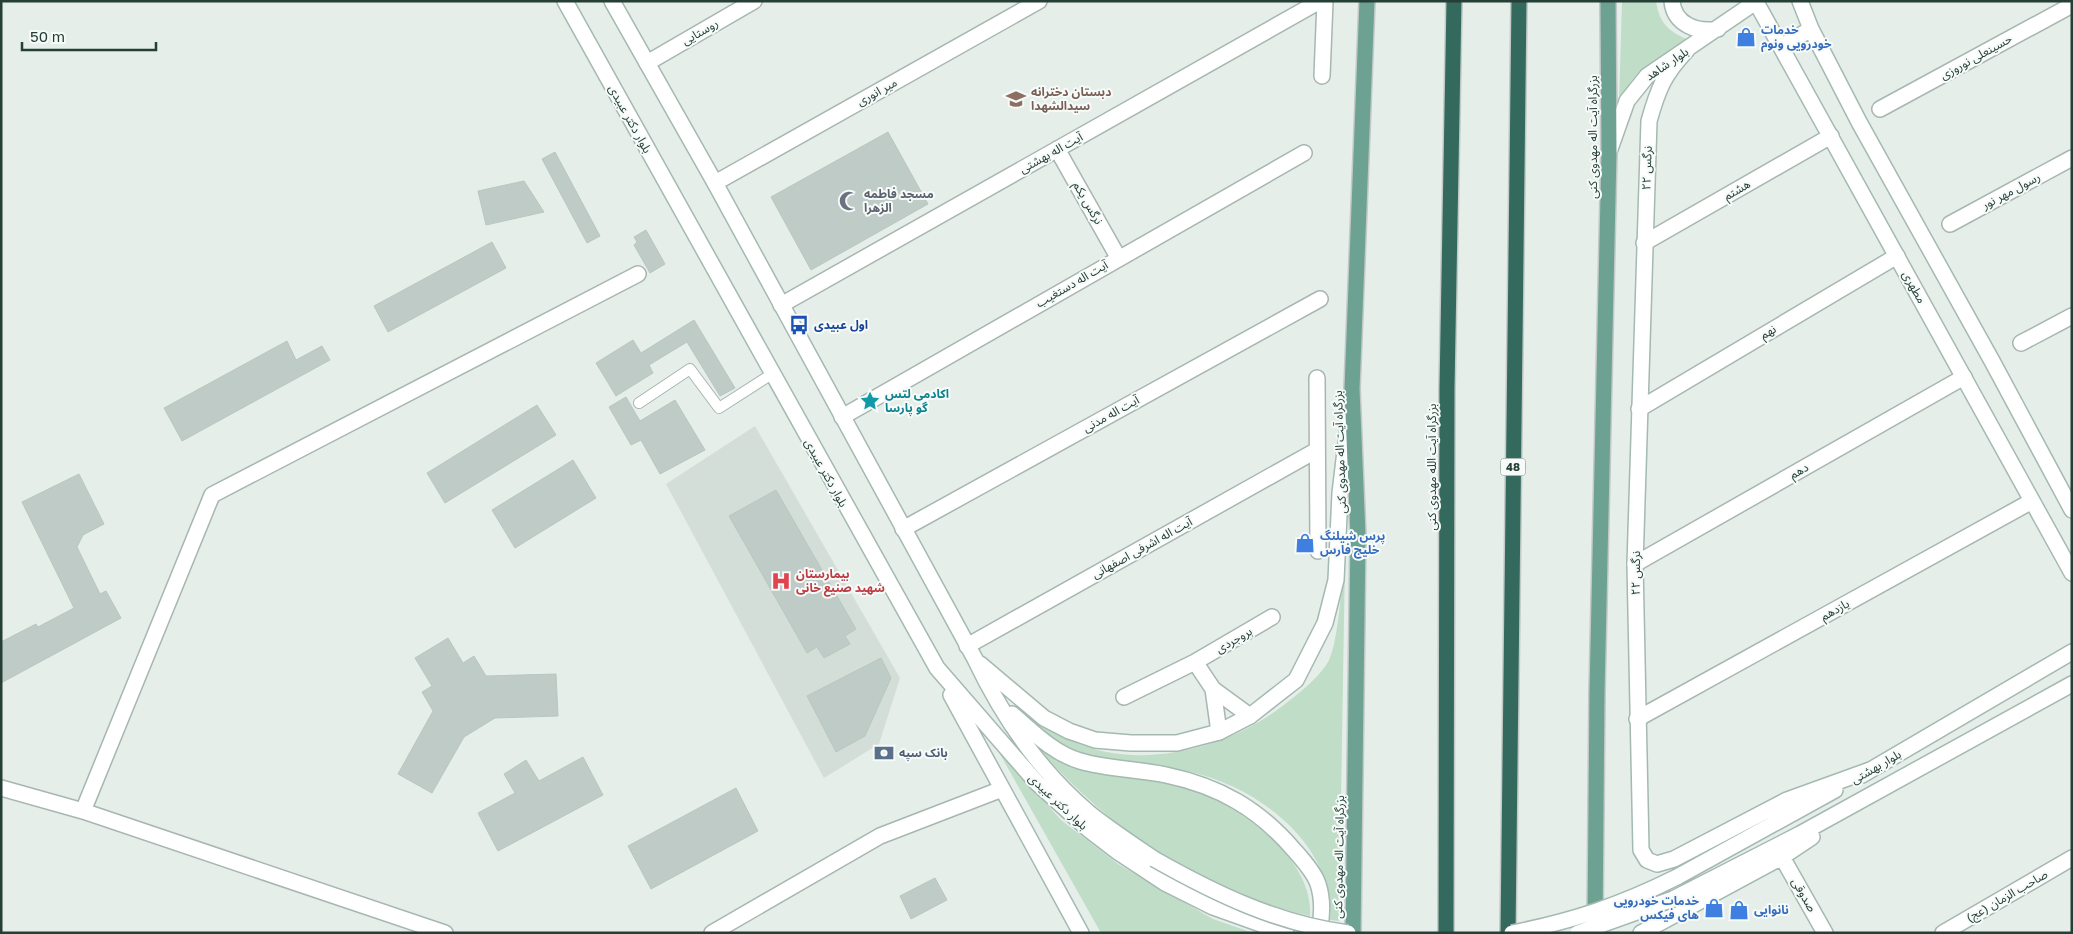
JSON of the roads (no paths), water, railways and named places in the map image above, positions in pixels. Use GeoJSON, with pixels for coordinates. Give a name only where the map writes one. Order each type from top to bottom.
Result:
{"type":"FeatureCollection","features":[{"type":"Feature","properties":{"kind":"highway","name":"بزرگراه آیت الله مهدوی کنی"},"geometry":{"type":"LineString","coordinates":[[1446,933],[1447,388],[1454,1]]}},
{"type":"Feature","properties":{"kind":"highway","name":"48"},"geometry":{"type":"LineString","coordinates":[[1510,933],[1519,1]]}},
{"type":"Feature","properties":{"kind":"main road","name":"بزرگراه آیت اله مهدوی کنی"},"geometry":{"type":"LineString","coordinates":[[1353,933],[1358,536],[1352,389],[1367,1]]}},
{"type":"Feature","properties":{"kind":"main road","name":"بزرگراه آیت اله مهدوی کنی"},"geometry":{"type":"LineString","coordinates":[[1595,933],[1609,152],[1608,1]]}},
{"type":"Feature","properties":{"kind":"street","name":"بلوار دکتر عبیدی"},"geometry":{"type":"LineString","coordinates":[[565,1],[937,668],[1018,762],[1058,803],[1118,852],[1165,883],[1213,907],[1286,933]]}},
{"type":"Feature","properties":{"kind":"street","name":"بلوار دکتر عبیدی"},"geometry":{"type":"LineString","coordinates":[[612,1],[975,659],[993,697],[1038,760],[1068,793],[1110,829],[1154,859],[1214,892],[1258,909],[1296,923],[1348,933]]}},
{"type":"Feature","properties":{"kind":"street","name":"روستایی"},"geometry":{"type":"LineString","coordinates":[[647,63],[754,1]]}},
{"type":"Feature","properties":{"kind":"street","name":"میر انوری"},"geometry":{"type":"LineString","coordinates":[[714,183],[1039,1]]}},
{"type":"Feature","properties":{"kind":"street","name":"آیت اله بهشتی"},"geometry":{"type":"LineString","coordinates":[[781,305],[1320,1]]}},
{"type":"Feature","properties":{"kind":"street"},"geometry":{"type":"LineString","coordinates":[[1322,76],[1325,1]]}},
{"type":"Feature","properties":{"kind":"street"},"geometry":{"type":"LineString","coordinates":[[1672,1],[1677,16],[1685,24],[1695,29],[1707,31],[1718,29]]}},
{"type":"Feature","properties":{"kind":"street"},"geometry":{"type":"LineString","coordinates":[[1800,1],[1811,29],[1859,122],[1992,361],[2072,510]]}},
{"type":"Feature","properties":{"kind":"street","name":"بلوار شاهد"},"geometry":{"type":"LineString","coordinates":[[1609,152],[1627,101],[1636,87],[1647,76],[1756,2]]}},
{"type":"Feature","properties":{"kind":"street","name":"مطهری"},"geometry":{"type":"LineString","coordinates":[[1756,2],[2072,573]]}},
{"type":"Feature","properties":{"kind":"street","name":"حسینعلی نوروزی"},"geometry":{"type":"LineString","coordinates":[[1880,110],[2072,5]]}},
{"type":"Feature","properties":{"kind":"street"},"geometry":{"type":"LineString","coordinates":[[1781,47],[1811,29]]}},
{"type":"Feature","properties":{"kind":"street","name":"نرگس ۲۲"},"geometry":{"type":"LineString","coordinates":[[1687,50],[1670,68],[1657,92],[1649,121],[1635,564],[1641,850],[1647,860],[1657,864],[1674,859],[1787,800],[1870,770]]}},
{"type":"Feature","properties":{"kind":"street","name":"هشتم"},"geometry":{"type":"LineString","coordinates":[[1644,243],[1831,136]]}},
{"type":"Feature","properties":{"kind":"street","name":"نرگس یکم"},"geometry":{"type":"LineString","coordinates":[[1057,149],[1118,257]]}},
{"type":"Feature","properties":{"kind":"street","name":"آیت اله دستغیب"},"geometry":{"type":"LineString","coordinates":[[842,417],[1118,257],[1304,153]]}},
{"type":"Feature","properties":{"kind":"street","name":"رسول مهر نور"},"geometry":{"type":"LineString","coordinates":[[1950,224],[2072,158]]}},
{"type":"Feature","properties":{"kind":"street","name":"نهم"},"geometry":{"type":"LineString","coordinates":[[1639,409],[1897,256]]}},
{"type":"Feature","properties":{"kind":"street"},"geometry":{"type":"LineString","coordinates":[[83,811],[212,495],[638,274]]}},
{"type":"Feature","properties":{"kind":"street","name":"آیت اله مدنی"},"geometry":{"type":"LineString","coordinates":[[903,529],[1320,299]]}},
{"type":"Feature","properties":{"kind":"street"},"geometry":{"type":"LineString","coordinates":[[2021,343],[2072,316]]}},
{"type":"Feature","properties":{"kind":"street","name":"دهم"},"geometry":{"type":"LineString","coordinates":[[1635,564],[1964,377]]}},
{"type":"Feature","properties":{"kind":"street"},"geometry":{"type":"LineString","coordinates":[[1316,378],[1318,552]]}},
{"type":"Feature","properties":{"kind":"street"},"geometry":{"type":"LineString","coordinates":[[975,659],[1044,718],[1069,731],[1095,740],[1131,743],[1177,743],[1219,732],[1250,716],[1296,680],[1325,623],[1336,580],[1340,493],[1352,389]]}},
{"type":"Feature","properties":{"kind":"street","name":"آیت اله اشرفی اصفهانی"},"geometry":{"type":"LineString","coordinates":[[967,646],[1316,450]]}},
{"type":"Feature","properties":{"kind":"street","name":"یازدهم"},"geometry":{"type":"LineString","coordinates":[[1637,719],[2032,500]]}},
{"type":"Feature","properties":{"kind":"street","name":"بروجردی"},"geometry":{"type":"LineString","coordinates":[[1124,697],[1195,662],[1272,617]]}},
{"type":"Feature","properties":{"kind":"street","name":"بلوار بهشتی"},"geometry":{"type":"LineString","coordinates":[[1510,933],[1585,916],[1630,901],[1870,770],[2072,652]]}},
{"type":"Feature","properties":{"kind":"street"},"geometry":{"type":"LineString","coordinates":[[1195,662],[1213,689],[1250,716]]}},
{"type":"Feature","properties":{"kind":"street"},"geometry":{"type":"LineString","coordinates":[[937,668],[1081,933]]}},
{"type":"Feature","properties":{"kind":"street","name":"بلوار بهشتی"},"geometry":{"type":"LineString","coordinates":[[1578,933],[1673,898],[1800,834],[2072,684]]}},
{"type":"Feature","properties":{"kind":"street"},"geometry":{"type":"LineString","coordinates":[[1213,689],[1219,732]]}},
{"type":"Feature","properties":{"kind":"street"},"geometry":{"type":"LineString","coordinates":[[993,697],[1043,741],[1079,761],[1166,774],[1202,784],[1238,800],[1274,827],[1302,858],[1318,884],[1322,918],[1320,933]]}},
{"type":"Feature","properties":{"kind":"street"},"geometry":{"type":"LineString","coordinates":[[1641,933],[1782,857],[1918,768]]}},
{"type":"Feature","properties":{"kind":"street"},"geometry":{"type":"LineString","coordinates":[[1,788],[83,811],[445,933]]}},
{"type":"Feature","properties":{"kind":"street"},"geometry":{"type":"LineString","coordinates":[[712,933],[880,836],[1002,788]]}},
{"type":"Feature","properties":{"kind":"street","name":"صدوقی"},"geometry":{"type":"LineString","coordinates":[[1782,857],[1825,933]]}},
{"type":"Feature","properties":{"kind":"street","name":"صاحب الزمان (عج)"},"geometry":{"type":"LineString","coordinates":[[1943,933],[2072,858]]}},
{"type":"Feature","properties":{"kind":"street"},"geometry":{"type":"LineString","coordinates":[[1067,909],[1087,933]]}},
{"type":"Feature","properties":{"kind":"lane"},"geometry":{"type":"LineString","coordinates":[[640,403],[690,369],[718,408],[772,374]]}},
{"type":"Feature","properties":{"kind":"place","name":"خدمات خودرویی ونوم"},"geometry":{"type":"Point","coordinates":[1746,37]}},
{"type":"Feature","properties":{"kind":"place","name":"دبستان دخترانه سیدالشهدا"},"geometry":{"type":"Point","coordinates":[1016,99]}},
{"type":"Feature","properties":{"kind":"place","name":"مسجد فاطمه الزهرا"},"geometry":{"type":"Point","coordinates":[849,201]}},
{"type":"Feature","properties":{"kind":"place","name":"اول عبیدی"},"geometry":{"type":"Point","coordinates":[799,325]}},
{"type":"Feature","properties":{"kind":"place","name":"اکادمی لتس گو پارسا"},"geometry":{"type":"Point","coordinates":[870,401]}},
{"type":"Feature","properties":{"kind":"place","name":"پرس شیلنگ خلیج فارس"},"geometry":{"type":"Point","coordinates":[1305,543]}},
{"type":"Feature","properties":{"kind":"place","name":"بیمارستان شهید صنیع خانی"},"geometry":{"type":"Point","coordinates":[781,581]}},
{"type":"Feature","properties":{"kind":"place","name":"بانک سپه"},"geometry":{"type":"Point","coordinates":[884,753]}},
{"type":"Feature","properties":{"kind":"place","name":"خدمات خودرویی های فیکس"},"geometry":{"type":"Point","coordinates":[1714,908]}},
{"type":"Feature","properties":{"kind":"place","name":"نانوایی"},"geometry":{"type":"Point","coordinates":[1739,910]}}]}
